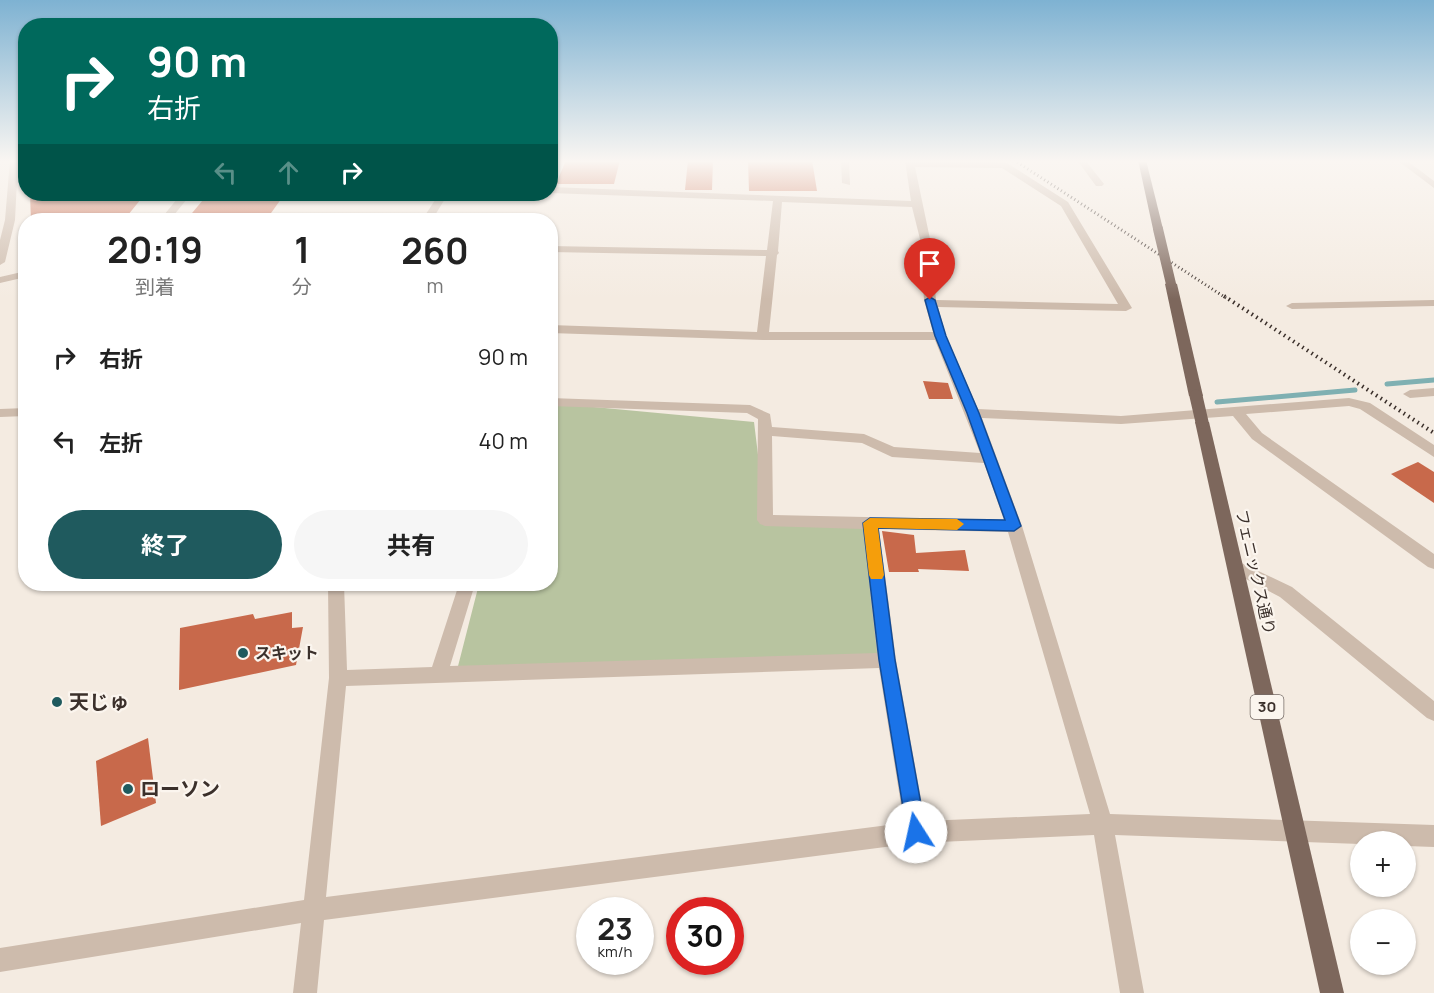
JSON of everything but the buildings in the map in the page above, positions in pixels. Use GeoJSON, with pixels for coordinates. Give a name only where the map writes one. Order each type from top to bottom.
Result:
{"type":"FeatureCollection","features":[{"type":"Feature","properties":{"kind":"main road","name":"フェニックス通り"},"geometry":{"type":"LineString","coordinates":[[1153,206],[1332,993]]}},
{"type":"Feature","properties":{"kind":"street"},"geometry":{"type":"LineString","coordinates":[[763,336],[777,206]]}},
{"type":"Feature","properties":{"kind":"street"},"geometry":{"type":"LineString","coordinates":[[917,206],[925,239],[931,303],[940,336],[973,413],[1014,526],[1102,824],[1132,993]]}},
{"type":"Feature","properties":{"kind":"street"},"geometry":{"type":"LineString","coordinates":[[931,303],[1126,308],[1066,206]]}},
{"type":"Feature","properties":{"kind":"street"},"geometry":{"type":"LineString","coordinates":[[0,262],[5,220]]}},
{"type":"Feature","properties":{"kind":"street"},"geometry":{"type":"LineString","coordinates":[[558,249],[774,253]]}},
{"type":"Feature","properties":{"kind":"street"},"geometry":{"type":"LineString","coordinates":[[0,280],[18,276]]}},
{"type":"Feature","properties":{"kind":"street"},"geometry":{"type":"LineString","coordinates":[[1292,306],[1434,303]]}},
{"type":"Feature","properties":{"kind":"street"},"geometry":{"type":"LineString","coordinates":[[558,329],[763,336],[940,336]]}},
{"type":"Feature","properties":{"kind":"street"},"geometry":{"type":"LineString","coordinates":[[1410,394],[1434,392]]}},
{"type":"Feature","properties":{"kind":"street"},"geometry":{"type":"LineString","coordinates":[[558,402],[750,409],[765,417],[765,520],[1014,526]]}},
{"type":"Feature","properties":{"kind":"street"},"geometry":{"type":"LineString","coordinates":[[973,413],[1120,420],[1349,402],[1365,406],[1434,452]]}},
{"type":"Feature","properties":{"kind":"street"},"geometry":{"type":"LineString","coordinates":[[0,413],[18,412]]}},
{"type":"Feature","properties":{"kind":"street"},"geometry":{"type":"LineString","coordinates":[[1237,412],[1257,436],[1434,563]]}},
{"type":"Feature","properties":{"kind":"street"},"geometry":{"type":"LineString","coordinates":[[764,431],[864,438],[892,452],[989,458]]}},
{"type":"Feature","properties":{"kind":"street"},"geometry":{"type":"LineString","coordinates":[[870,523],[887,660],[916,832]]}},
{"type":"Feature","properties":{"kind":"street"},"geometry":{"type":"LineString","coordinates":[[1235,566],[1286,592],[1434,712]]}},
{"type":"Feature","properties":{"kind":"street"},"geometry":{"type":"LineString","coordinates":[[305,993],[338,678],[336,591]]}},
{"type":"Feature","properties":{"kind":"street"},"geometry":{"type":"LineString","coordinates":[[438,675],[465,591]]}},
{"type":"Feature","properties":{"kind":"street"},"geometry":{"type":"LineString","coordinates":[[338,678],[887,660]]}},
{"type":"Feature","properties":{"kind":"street"},"geometry":{"type":"LineString","coordinates":[[0,960],[312,910],[916,832],[1102,824],[1434,836]]}},
{"type":"Feature","properties":{"kind":"green space"},"geometry":{"type":"Polygon","coordinates":[[[558,404],[754,422],[766,520],[870,523],[887,660],[456,674],[477,591],[558,591],[558,404]]]}},
{"type":"Feature","properties":{"kind":"waterway"},"geometry":{"type":"LineString","coordinates":[[1387,384],[1434,380]]}},
{"type":"Feature","properties":{"kind":"waterway"},"geometry":{"type":"LineString","coordinates":[[1217,402],[1355,390]]}},
{"type":"Feature","properties":{"kind":"railway"},"geometry":{"type":"LineString","coordinates":[[1085,206],[1226,298]]}},
{"type":"Feature","properties":{"kind":"railway"},"geometry":{"type":"LineString","coordinates":[[1224,296],[1434,433]]}},
{"type":"Feature","properties":{"kind":"slow traffic"},"geometry":{"type":"LineString","coordinates":[[877,575],[870,523],[957,524]]}},
{"type":"Feature","properties":{"kind":"place","name":"スキット"},"geometry":{"type":"Point","coordinates":[243,653]}},
{"type":"Feature","properties":{"kind":"place","name":"天じゅ"},"geometry":{"type":"Point","coordinates":[57,702]}},
{"type":"Feature","properties":{"kind":"place","name":"ローソン"},"geometry":{"type":"Point","coordinates":[128,789]}},
{"type":"Feature","properties":{"kind":"route"},"geometry":{"type":"LineString","coordinates":[[916,832],[887,660],[870,523],[1014,526],[973,413],[940,336],[930,300]]}}]}
